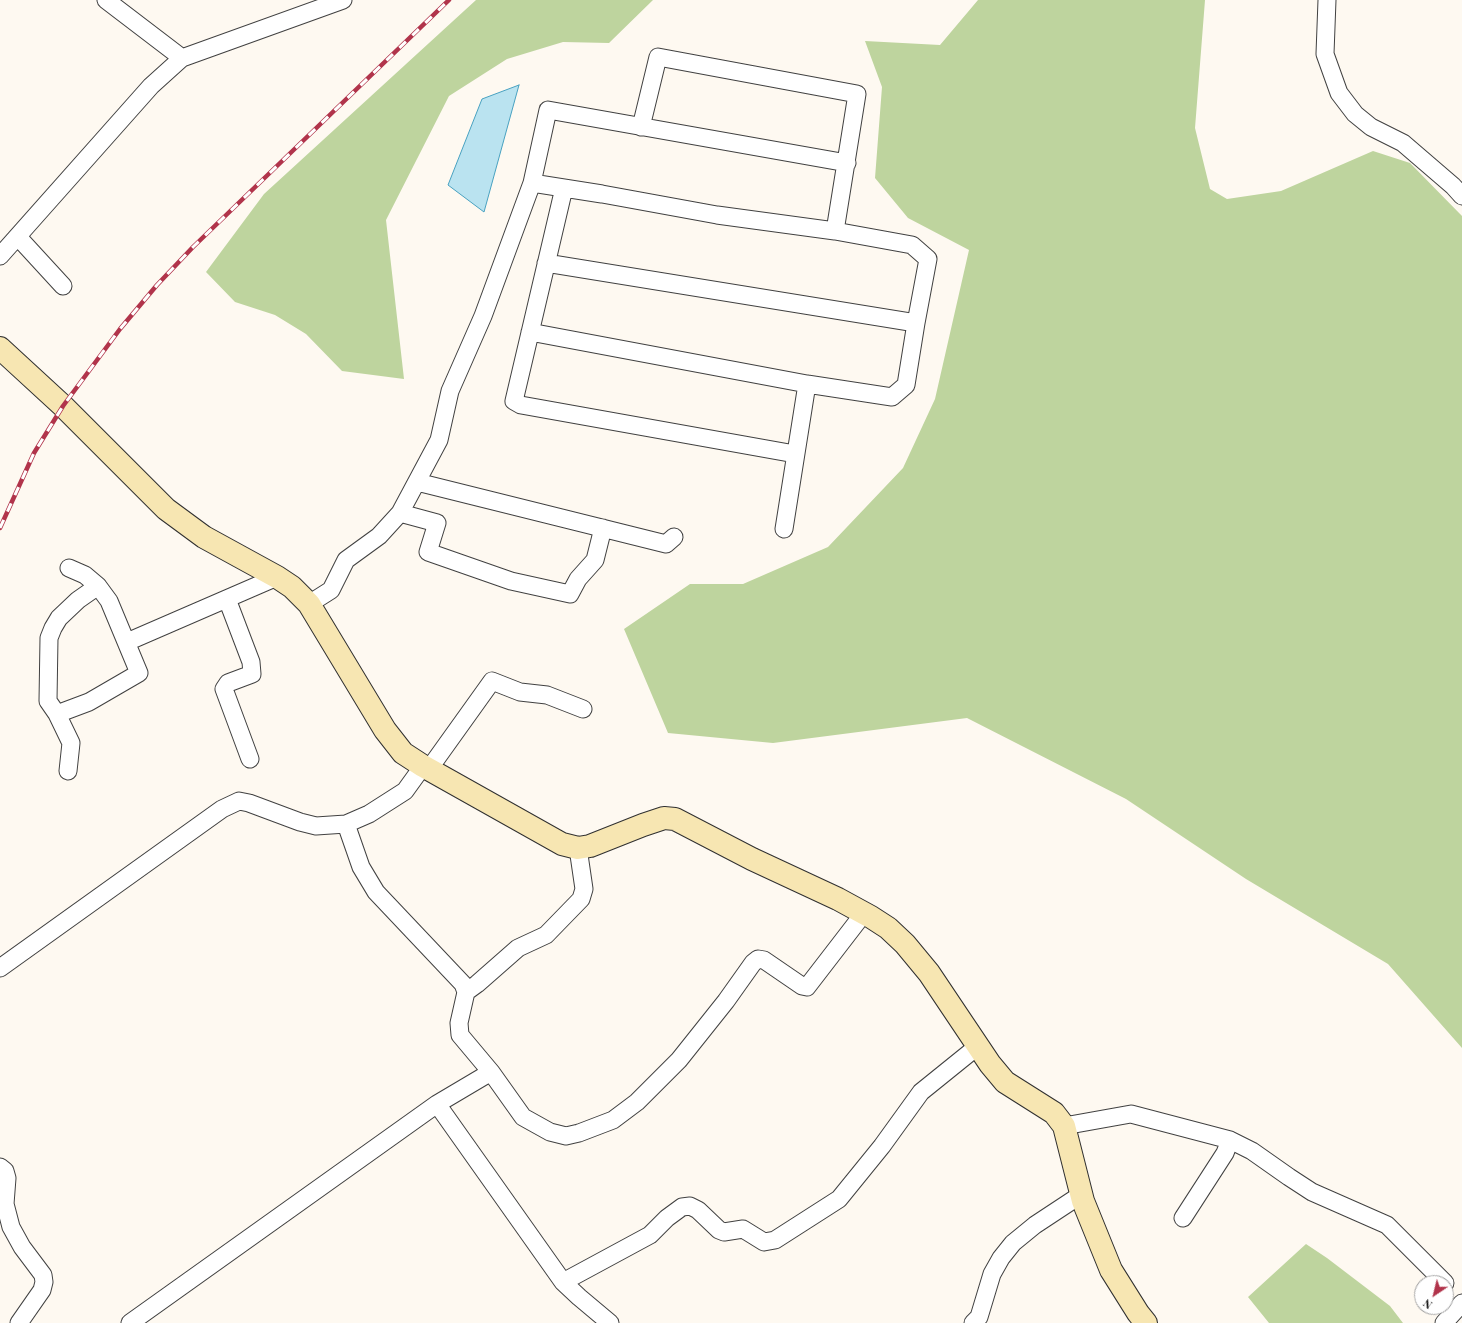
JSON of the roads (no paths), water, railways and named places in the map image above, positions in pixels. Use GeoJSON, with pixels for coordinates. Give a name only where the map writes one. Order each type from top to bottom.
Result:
{"type":"FeatureCollection","features":[{"type":"Feature","properties":{"kind":"street"},"geometry":{"type":"LineString","coordinates":[[106,0],[182,58]]}},
{"type":"Feature","properties":{"kind":"street"},"geometry":{"type":"LineString","coordinates":[[0,256],[151,86],[182,58],[343,0]]}},
{"type":"Feature","properties":{"kind":"street"},"geometry":{"type":"LineString","coordinates":[[1327,0],[1325,54],[1339,93],[1355,114],[1371,127],[1403,143],[1453,186],[1462,196]]}},
{"type":"Feature","properties":{"kind":"street"},"geometry":{"type":"LineString","coordinates":[[641,127],[658,57],[858,94],[835,231]]}},
{"type":"Feature","properties":{"kind":"street"},"geometry":{"type":"LineString","coordinates":[[309,604],[331,590],[346,560],[379,536],[400,513],[439,440],[450,391],[483,316],[532,183],[548,110],[847,163]]}},
{"type":"Feature","properties":{"kind":"street"},"geometry":{"type":"LineString","coordinates":[[530,332],[807,384],[892,397],[906,385],[928,259],[912,245],[835,231],[718,215],[532,183]]}},
{"type":"Feature","properties":{"kind":"street"},"geometry":{"type":"LineString","coordinates":[[564,188],[514,401],[521,405],[795,454]]}},
{"type":"Feature","properties":{"kind":"street"},"geometry":{"type":"LineString","coordinates":[[18,237],[63,286]]}},
{"type":"Feature","properties":{"kind":"street"},"geometry":{"type":"LineString","coordinates":[[546,263],[916,324]]}},
{"type":"Feature","properties":{"kind":"street"},"geometry":{"type":"LineString","coordinates":[[0,348],[63,406],[166,509],[204,537],[276,576],[292,587],[309,604],[385,730],[403,752],[426,768],[562,844],[578,848],[590,846],[664,818],[675,819],[752,859],[864,913],[888,928],[930,973],[990,1064],[1005,1082],[1054,1113],[1064,1126],[1082,1194],[1112,1270],[1138,1313],[1146,1323]]}},
{"type":"Feature","properties":{"kind":"street"},"geometry":{"type":"LineString","coordinates":[[784,529],[807,384]]}},
{"type":"Feature","properties":{"kind":"street"},"geometry":{"type":"LineString","coordinates":[[417,482],[666,544],[674,536]]}},
{"type":"Feature","properties":{"kind":"street"},"geometry":{"type":"LineString","coordinates":[[400,513],[437,523],[428,552],[511,581],[570,594],[578,579],[595,560],[603,528]]}},
{"type":"Feature","properties":{"kind":"street"},"geometry":{"type":"LineString","coordinates":[[57,714],[89,702],[139,673],[109,601],[98,586],[85,575],[69,568]]}},
{"type":"Feature","properties":{"kind":"street"},"geometry":{"type":"LineString","coordinates":[[127,642],[276,576]]}},
{"type":"Feature","properties":{"kind":"street"},"geometry":{"type":"LineString","coordinates":[[68,771],[71,742],[57,714],[48,701],[49,638],[59,618],[78,600],[98,586]]}},
{"type":"Feature","properties":{"kind":"street"},"geometry":{"type":"LineString","coordinates":[[227,599],[251,662],[252,674],[228,683],[224,689],[250,758]]}},
{"type":"Feature","properties":{"kind":"street"},"geometry":{"type":"LineString","coordinates":[[0,968],[222,809],[239,801],[316,826],[346,824],[369,814],[405,791],[426,768],[492,681],[520,692],[547,694],[584,709]]}},
{"type":"Feature","properties":{"kind":"street"},"geometry":{"type":"LineString","coordinates":[[346,824],[361,867],[376,892],[463,984],[466,992],[459,1023],[460,1035],[490,1072],[523,1117],[550,1132],[566,1136],[579,1133],[613,1120],[637,1102],[679,1060],[726,1001],[753,963],[758,959],[764,960],[802,986],[807,986],[864,913]]}},
{"type":"Feature","properties":{"kind":"street"},"geometry":{"type":"LineString","coordinates":[[466,992],[518,948],[546,935],[581,899],[584,889],[578,848]]}},
{"type":"Feature","properties":{"kind":"street"},"geometry":{"type":"LineString","coordinates":[[563,1282],[650,1235],[667,1218],[682,1207],[690,1206],[698,1210],[719,1230],[724,1232],[743,1229],[764,1242],[775,1240],[839,1199],[882,1146],[921,1092],[978,1046]]}},
{"type":"Feature","properties":{"kind":"street"},"geometry":{"type":"LineString","coordinates":[[130,1323],[437,1104],[490,1072]]}},
{"type":"Feature","properties":{"kind":"street"},"geometry":{"type":"LineString","coordinates":[[437,1104],[563,1282],[610,1323]]}},
{"type":"Feature","properties":{"kind":"street"},"geometry":{"type":"LineString","coordinates":[[1064,1126],[1131,1114],[1230,1140],[1252,1151],[1312,1192],[1387,1225],[1436,1275]]}},
{"type":"Feature","properties":{"kind":"street"},"geometry":{"type":"LineString","coordinates":[[1183,1218],[1224,1153],[1230,1140]]}},
{"type":"Feature","properties":{"kind":"street"},"geometry":{"type":"LineString","coordinates":[[0,1167],[5,1171],[7,1178],[5,1204],[11,1227],[22,1247],[43,1275],[44,1282],[42,1290],[20,1323]]}},
{"type":"Feature","properties":{"kind":"street"},"geometry":{"type":"LineString","coordinates":[[973,1323],[979,1317],[992,1274],[1001,1258],[1013,1243],[1035,1225],[1082,1194]]}},
{"type":"Feature","properties":{"kind":"street"},"geometry":{"type":"LineString","coordinates":[[1444,1323],[1462,1302],[1454,1294]]}},
{"type":"Feature","properties":{"kind":"water"},"geometry":{"type":"Polygon","coordinates":[[[519,85],[484,212],[448,185],[482,99],[519,85]]]}},
{"type":"Feature","properties":{"kind":"railway"},"geometry":{"type":"LineString","coordinates":[[0,528],[34,453],[63,406],[120,329],[157,285],[193,247],[449,0]]}}]}
